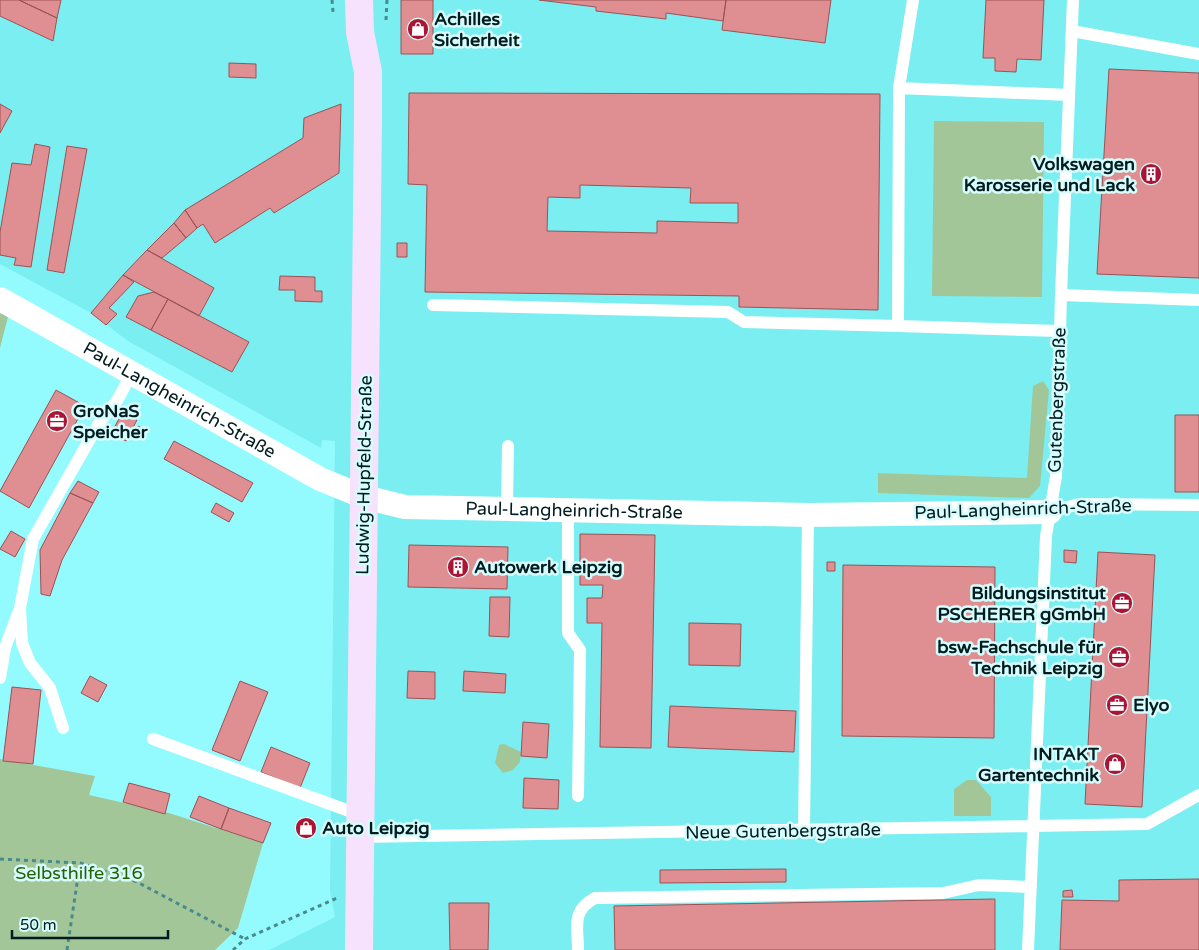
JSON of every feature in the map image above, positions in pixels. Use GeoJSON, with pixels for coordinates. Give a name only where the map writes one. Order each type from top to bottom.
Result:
{"type":"FeatureCollection","features":[{"type":"Feature","properties":{"kind":"main road","name":"Ludwig-Hupfeld-Straße"},"geometry":{"type":"LineString","coordinates":[[359,0],[360,32],[368,81],[360,950]]}},
{"type":"Feature","properties":{"kind":"street","name":"Paul-Langheinrich-Straße"},"geometry":{"type":"LineString","coordinates":[[0,298],[320,479],[364,497],[405,507],[808,515],[1050,512]]}},
{"type":"Feature","properties":{"kind":"lane"},"geometry":{"type":"LineString","coordinates":[[898,326],[900,88],[913,0]]}},
{"type":"Feature","properties":{"kind":"lane","name":"Gutenbergstraße"},"geometry":{"type":"LineString","coordinates":[[1028,950],[1046,536],[1056,476],[1060,295],[1074,0]]}},
{"type":"Feature","properties":{"kind":"lane"},"geometry":{"type":"LineString","coordinates":[[1072,31],[1199,54]]}},
{"type":"Feature","properties":{"kind":"lane"},"geometry":{"type":"LineString","coordinates":[[900,88],[1069,95]]}},
{"type":"Feature","properties":{"kind":"lane"},"geometry":{"type":"LineString","coordinates":[[1060,295],[1199,300]]}},
{"type":"Feature","properties":{"kind":"lane"},"geometry":{"type":"LineString","coordinates":[[433,304],[728,312],[744,322],[1059,331]]}},
{"type":"Feature","properties":{"kind":"lane"},"geometry":{"type":"LineString","coordinates":[[0,678],[5,648],[20,608],[33,539],[99,423],[118,399],[132,373]]}},
{"type":"Feature","properties":{"kind":"lane"},"geometry":{"type":"LineString","coordinates":[[507,509],[508,446]]}},
{"type":"Feature","properties":{"kind":"lane","name":"Paul-Langheinrich-Straße"},"geometry":{"type":"LineString","coordinates":[[1050,512],[1079,504],[1199,505]]}},
{"type":"Feature","properties":{"kind":"lane"},"geometry":{"type":"LineString","coordinates":[[568,510],[568,633],[580,650],[578,796]]}},
{"type":"Feature","properties":{"kind":"lane"},"geometry":{"type":"LineString","coordinates":[[804,830],[808,515]]}},
{"type":"Feature","properties":{"kind":"lane"},"geometry":{"type":"LineString","coordinates":[[20,608],[22,643],[30,663],[50,688],[63,728]]}},
{"type":"Feature","properties":{"kind":"lane"},"geometry":{"type":"LineString","coordinates":[[153,739],[360,826]]}},
{"type":"Feature","properties":{"kind":"lane","name":"Neue Gutenbergstraße"},"geometry":{"type":"LineString","coordinates":[[360,826],[804,830],[1147,824],[1199,795]]}},
{"type":"Feature","properties":{"kind":"lane"},"geometry":{"type":"LineString","coordinates":[[578,950],[578,914],[584,904],[595,898],[943,893],[979,885],[1031,887]]}},
{"type":"Feature","properties":{"kind":"path"},"geometry":{"type":"LineString","coordinates":[[0,859],[80,863],[137,882],[245,939]]}},
{"type":"Feature","properties":{"kind":"path"},"geometry":{"type":"LineString","coordinates":[[67,950],[80,863]]}},
{"type":"Feature","properties":{"kind":"path"},"geometry":{"type":"LineString","coordinates":[[233,950],[245,939],[361,887]]}},
{"type":"Feature","properties":{"kind":"shaded area"},"geometry":{"type":"Polygon","coordinates":[[[0,0],[1199,0],[1199,950],[269,950],[335,917],[330,892],[335,441],[322,440],[321,448],[128,341],[91,313],[0,264],[0,0]]]}},
{"type":"Feature","properties":{"kind":"green space"},"geometry":{"type":"Polygon","coordinates":[[[934,121],[1044,122],[1042,297],[932,296],[934,121]]]}},
{"type":"Feature","properties":{"kind":"green space"},"geometry":{"type":"Polygon","coordinates":[[[0,313],[8,317],[0,348],[0,313]]]}},
{"type":"Feature","properties":{"kind":"green space"},"geometry":{"type":"Polygon","coordinates":[[[1043,381],[1049,390],[1040,486],[1029,498],[878,493],[878,473],[1027,478],[1033,386],[1043,381]]]}},
{"type":"Feature","properties":{"kind":"green space"},"geometry":{"type":"Polygon","coordinates":[[[504,744],[521,752],[520,762],[513,770],[503,773],[495,763],[499,745],[504,744]]]}},
{"type":"Feature","properties":{"kind":"green space","name":"Selbsthilfe 316"},"geometry":{"type":"Polygon","coordinates":[[[0,759],[95,776],[89,795],[169,813],[263,843],[238,928],[215,950],[0,950],[0,759]]]}},
{"type":"Feature","properties":{"kind":"green space"},"geometry":{"type":"Polygon","coordinates":[[[967,780],[976,780],[991,797],[991,816],[954,816],[954,789],[967,780]]]}},
{"type":"Feature","properties":{"kind":"building"},"geometry":{"type":"Polygon","coordinates":[[[0,0],[19,0],[57,18],[53,41],[0,16],[0,0]]]}},
{"type":"Feature","properties":{"kind":"building"},"geometry":{"type":"Polygon","coordinates":[[[19,0],[61,0],[57,18],[19,0]]]}},
{"type":"Feature","properties":{"kind":"building"},"geometry":{"type":"Polygon","coordinates":[[[401,0],[433,0],[433,54],[401,54],[401,0]]]}},
{"type":"Feature","properties":{"kind":"building"},"geometry":{"type":"Polygon","coordinates":[[[539,0],[726,0],[723,21],[666,13],[666,19],[596,11],[596,7],[539,0]]]}},
{"type":"Feature","properties":{"kind":"building"},"geometry":{"type":"Polygon","coordinates":[[[726,0],[831,0],[825,43],[722,30],[726,0]]]}},
{"type":"Feature","properties":{"kind":"building"},"geometry":{"type":"Polygon","coordinates":[[[986,0],[1044,0],[1041,60],[1017,59],[1016,72],[995,71],[995,58],[983,58],[986,0]]]}},
{"type":"Feature","properties":{"kind":"building"},"geometry":{"type":"Polygon","coordinates":[[[229,63],[256,64],[256,78],[229,77],[229,63]]]}},
{"type":"Feature","properties":{"kind":"building","name":"Volkswagen Karosserie und Lack"},"geometry":{"type":"Polygon","coordinates":[[[1109,69],[1199,73],[1199,278],[1097,274],[1109,69]]]}},
{"type":"Feature","properties":{"kind":"building"},"geometry":{"type":"Polygon","coordinates":[[[409,93],[880,94],[878,310],[739,307],[739,296],[425,292],[427,185],[408,184],[409,93]],[[580,185],[580,198],[548,197],[547,231],[657,233],[657,221],[738,223],[738,203],[690,203],[691,188],[580,185]]]}},
{"type":"Feature","properties":{"kind":"building"},"geometry":{"type":"Polygon","coordinates":[[[0,104],[12,111],[0,133],[0,104]]]}},
{"type":"Feature","properties":{"kind":"building"},"geometry":{"type":"Polygon","coordinates":[[[341,104],[339,173],[274,213],[270,208],[215,243],[203,224],[197,228],[185,210],[303,138],[304,118],[341,104]]]}},
{"type":"Feature","properties":{"kind":"building"},"geometry":{"type":"Polygon","coordinates":[[[35,144],[50,147],[31,267],[14,265],[16,258],[0,255],[0,232],[12,163],[31,165],[35,144]]]}},
{"type":"Feature","properties":{"kind":"building"},"geometry":{"type":"Polygon","coordinates":[[[67,146],[87,149],[64,273],[47,270],[67,146]]]}},
{"type":"Feature","properties":{"kind":"building"},"geometry":{"type":"Polygon","coordinates":[[[185,210],[197,228],[186,238],[174,223],[185,210]]]}},
{"type":"Feature","properties":{"kind":"building"},"geometry":{"type":"Polygon","coordinates":[[[174,223],[186,238],[162,258],[147,250],[174,223]]]}},
{"type":"Feature","properties":{"kind":"building"},"geometry":{"type":"Polygon","coordinates":[[[397,243],[407,243],[407,257],[397,257],[397,243]]]}},
{"type":"Feature","properties":{"kind":"building"},"geometry":{"type":"Polygon","coordinates":[[[147,250],[214,288],[199,316],[123,275],[147,250]]]}},
{"type":"Feature","properties":{"kind":"building"},"geometry":{"type":"Polygon","coordinates":[[[123,275],[134,282],[109,308],[117,314],[106,325],[91,313],[123,275]]]}},
{"type":"Feature","properties":{"kind":"building"},"geometry":{"type":"Polygon","coordinates":[[[280,276],[315,277],[315,291],[322,291],[322,302],[295,301],[295,290],[279,290],[280,276]]]}},
{"type":"Feature","properties":{"kind":"building"},"geometry":{"type":"Polygon","coordinates":[[[154,292],[168,299],[151,330],[126,317],[138,296],[154,292]]]}},
{"type":"Feature","properties":{"kind":"building"},"geometry":{"type":"Polygon","coordinates":[[[168,299],[249,342],[232,372],[151,330],[168,299]]]}},
{"type":"Feature","properties":{"kind":"building"},"geometry":{"type":"Polygon","coordinates":[[[56,390],[85,406],[29,508],[0,491],[56,390]]]}},
{"type":"Feature","properties":{"kind":"building"},"geometry":{"type":"Polygon","coordinates":[[[123,412],[137,420],[126,441],[111,433],[123,412]]]}},
{"type":"Feature","properties":{"kind":"building"},"geometry":{"type":"Polygon","coordinates":[[[1175,415],[1199,415],[1199,492],[1175,492],[1175,415]]]}},
{"type":"Feature","properties":{"kind":"building"},"geometry":{"type":"Polygon","coordinates":[[[138,426],[143,429],[137,439],[132,436],[138,426]]]}},
{"type":"Feature","properties":{"kind":"building"},"geometry":{"type":"Polygon","coordinates":[[[174,441],[253,483],[242,502],[164,459],[174,441]]]}},
{"type":"Feature","properties":{"kind":"building"},"geometry":{"type":"Polygon","coordinates":[[[78,481],[99,492],[93,503],[70,493],[78,481]]]}},
{"type":"Feature","properties":{"kind":"building"},"geometry":{"type":"Polygon","coordinates":[[[70,493],[93,503],[62,560],[50,596],[41,594],[40,550],[70,493]]]}},
{"type":"Feature","properties":{"kind":"building"},"geometry":{"type":"Polygon","coordinates":[[[216,503],[234,513],[229,522],[211,512],[216,503]]]}},
{"type":"Feature","properties":{"kind":"building"},"geometry":{"type":"Polygon","coordinates":[[[11,531],[25,539],[15,557],[0,549],[11,531]]]}},
{"type":"Feature","properties":{"kind":"building"},"geometry":{"type":"Polygon","coordinates":[[[580,534],[655,535],[651,748],[600,747],[602,623],[587,623],[587,598],[602,598],[603,585],[580,585],[580,534]]]}},
{"type":"Feature","properties":{"kind":"building","name":"Autowerk Leipzig"},"geometry":{"type":"Polygon","coordinates":[[[409,545],[508,547],[507,589],[408,587],[409,545]]]}},
{"type":"Feature","properties":{"kind":"building"},"geometry":{"type":"Polygon","coordinates":[[[1064,550],[1077,551],[1076,563],[1064,562],[1064,550]]]}},
{"type":"Feature","properties":{"kind":"building"},"geometry":{"type":"Polygon","coordinates":[[[1098,552],[1155,555],[1142,807],[1085,804],[1098,552]]]}},
{"type":"Feature","properties":{"kind":"building"},"geometry":{"type":"Polygon","coordinates":[[[827,562],[835,562],[835,571],[827,571],[827,562]]]}},
{"type":"Feature","properties":{"kind":"building"},"geometry":{"type":"Polygon","coordinates":[[[843,565],[995,567],[994,738],[842,736],[843,565]]]}},
{"type":"Feature","properties":{"kind":"building"},"geometry":{"type":"Polygon","coordinates":[[[490,597],[510,597],[509,637],[489,636],[490,597]]]}},
{"type":"Feature","properties":{"kind":"building"},"geometry":{"type":"Polygon","coordinates":[[[689,623],[741,624],[740,666],[689,665],[689,623]]]}},
{"type":"Feature","properties":{"kind":"building"},"geometry":{"type":"Polygon","coordinates":[[[408,671],[435,672],[435,699],[407,698],[408,671]]]}},
{"type":"Feature","properties":{"kind":"building"},"geometry":{"type":"Polygon","coordinates":[[[464,671],[506,674],[505,693],[463,691],[464,671]]]}},
{"type":"Feature","properties":{"kind":"building"},"geometry":{"type":"Polygon","coordinates":[[[90,676],[107,685],[98,702],[81,693],[90,676]]]}},
{"type":"Feature","properties":{"kind":"building"},"geometry":{"type":"Polygon","coordinates":[[[240,681],[268,692],[240,761],[212,750],[240,681]]]}},
{"type":"Feature","properties":{"kind":"building"},"geometry":{"type":"Polygon","coordinates":[[[12,687],[41,690],[33,764],[3,761],[12,687]]]}},
{"type":"Feature","properties":{"kind":"building"},"geometry":{"type":"Polygon","coordinates":[[[670,706],[796,711],[794,752],[668,747],[670,706]]]}},
{"type":"Feature","properties":{"kind":"building"},"geometry":{"type":"Polygon","coordinates":[[[523,722],[549,724],[547,758],[521,756],[523,722]]]}},
{"type":"Feature","properties":{"kind":"building"},"geometry":{"type":"Polygon","coordinates":[[[271,747],[310,763],[300,788],[261,772],[271,747]]]}},
{"type":"Feature","properties":{"kind":"building"},"geometry":{"type":"Polygon","coordinates":[[[524,778],[559,780],[558,809],[523,808],[524,778]]]}},
{"type":"Feature","properties":{"kind":"building"},"geometry":{"type":"Polygon","coordinates":[[[129,783],[170,794],[165,814],[123,802],[129,783]]]}},
{"type":"Feature","properties":{"kind":"building"},"geometry":{"type":"Polygon","coordinates":[[[199,796],[229,808],[221,829],[190,817],[199,796]]]}},
{"type":"Feature","properties":{"kind":"building"},"geometry":{"type":"Polygon","coordinates":[[[229,808],[271,823],[263,843],[221,829],[229,808]]]}},
{"type":"Feature","properties":{"kind":"building"},"geometry":{"type":"Polygon","coordinates":[[[786,869],[786,882],[660,883],[660,870],[786,869]]]}},
{"type":"Feature","properties":{"kind":"building"},"geometry":{"type":"Polygon","coordinates":[[[1199,879],[1199,950],[1060,950],[1062,900],[1119,901],[1119,880],[1199,879]]]}},
{"type":"Feature","properties":{"kind":"building"},"geometry":{"type":"Polygon","coordinates":[[[1072,890],[1073,897],[1063,897],[1063,891],[1072,890]]]}},
{"type":"Feature","properties":{"kind":"building"},"geometry":{"type":"Polygon","coordinates":[[[995,899],[995,950],[615,950],[614,906],[995,899]]]}},
{"type":"Feature","properties":{"kind":"building"},"geometry":{"type":"Polygon","coordinates":[[[449,903],[489,903],[488,950],[450,950],[449,903]]]}},
{"type":"Feature","properties":{"kind":"place","name":"Achilles Sicherheit"},"geometry":{"type":"Point","coordinates":[418,29]}},
{"type":"Feature","properties":{"kind":"place","name":"Volkswagen Karosserie und Lack"},"geometry":{"type":"Point","coordinates":[1151,174]}},
{"type":"Feature","properties":{"kind":"place","name":"GroNaS Speicher"},"geometry":{"type":"Point","coordinates":[57,421]}},
{"type":"Feature","properties":{"kind":"place","name":"Autowerk Leipzig"},"geometry":{"type":"Point","coordinates":[458,567]}},
{"type":"Feature","properties":{"kind":"place","name":"Bildungsinstitut PSCHERER gGmbH"},"geometry":{"type":"Point","coordinates":[1122,603]}},
{"type":"Feature","properties":{"kind":"place","name":"bsw-Fachschule für Technik Leipzig"},"geometry":{"type":"Point","coordinates":[1119,657]}},
{"type":"Feature","properties":{"kind":"place","name":"Elyo"},"geometry":{"type":"Point","coordinates":[1117,705]}},
{"type":"Feature","properties":{"kind":"place","name":"INTAKT Gartentechnik"},"geometry":{"type":"Point","coordinates":[1115,764]}},
{"type":"Feature","properties":{"kind":"place","name":"Auto Leipzig"},"geometry":{"type":"Point","coordinates":[306,828]}}]}
